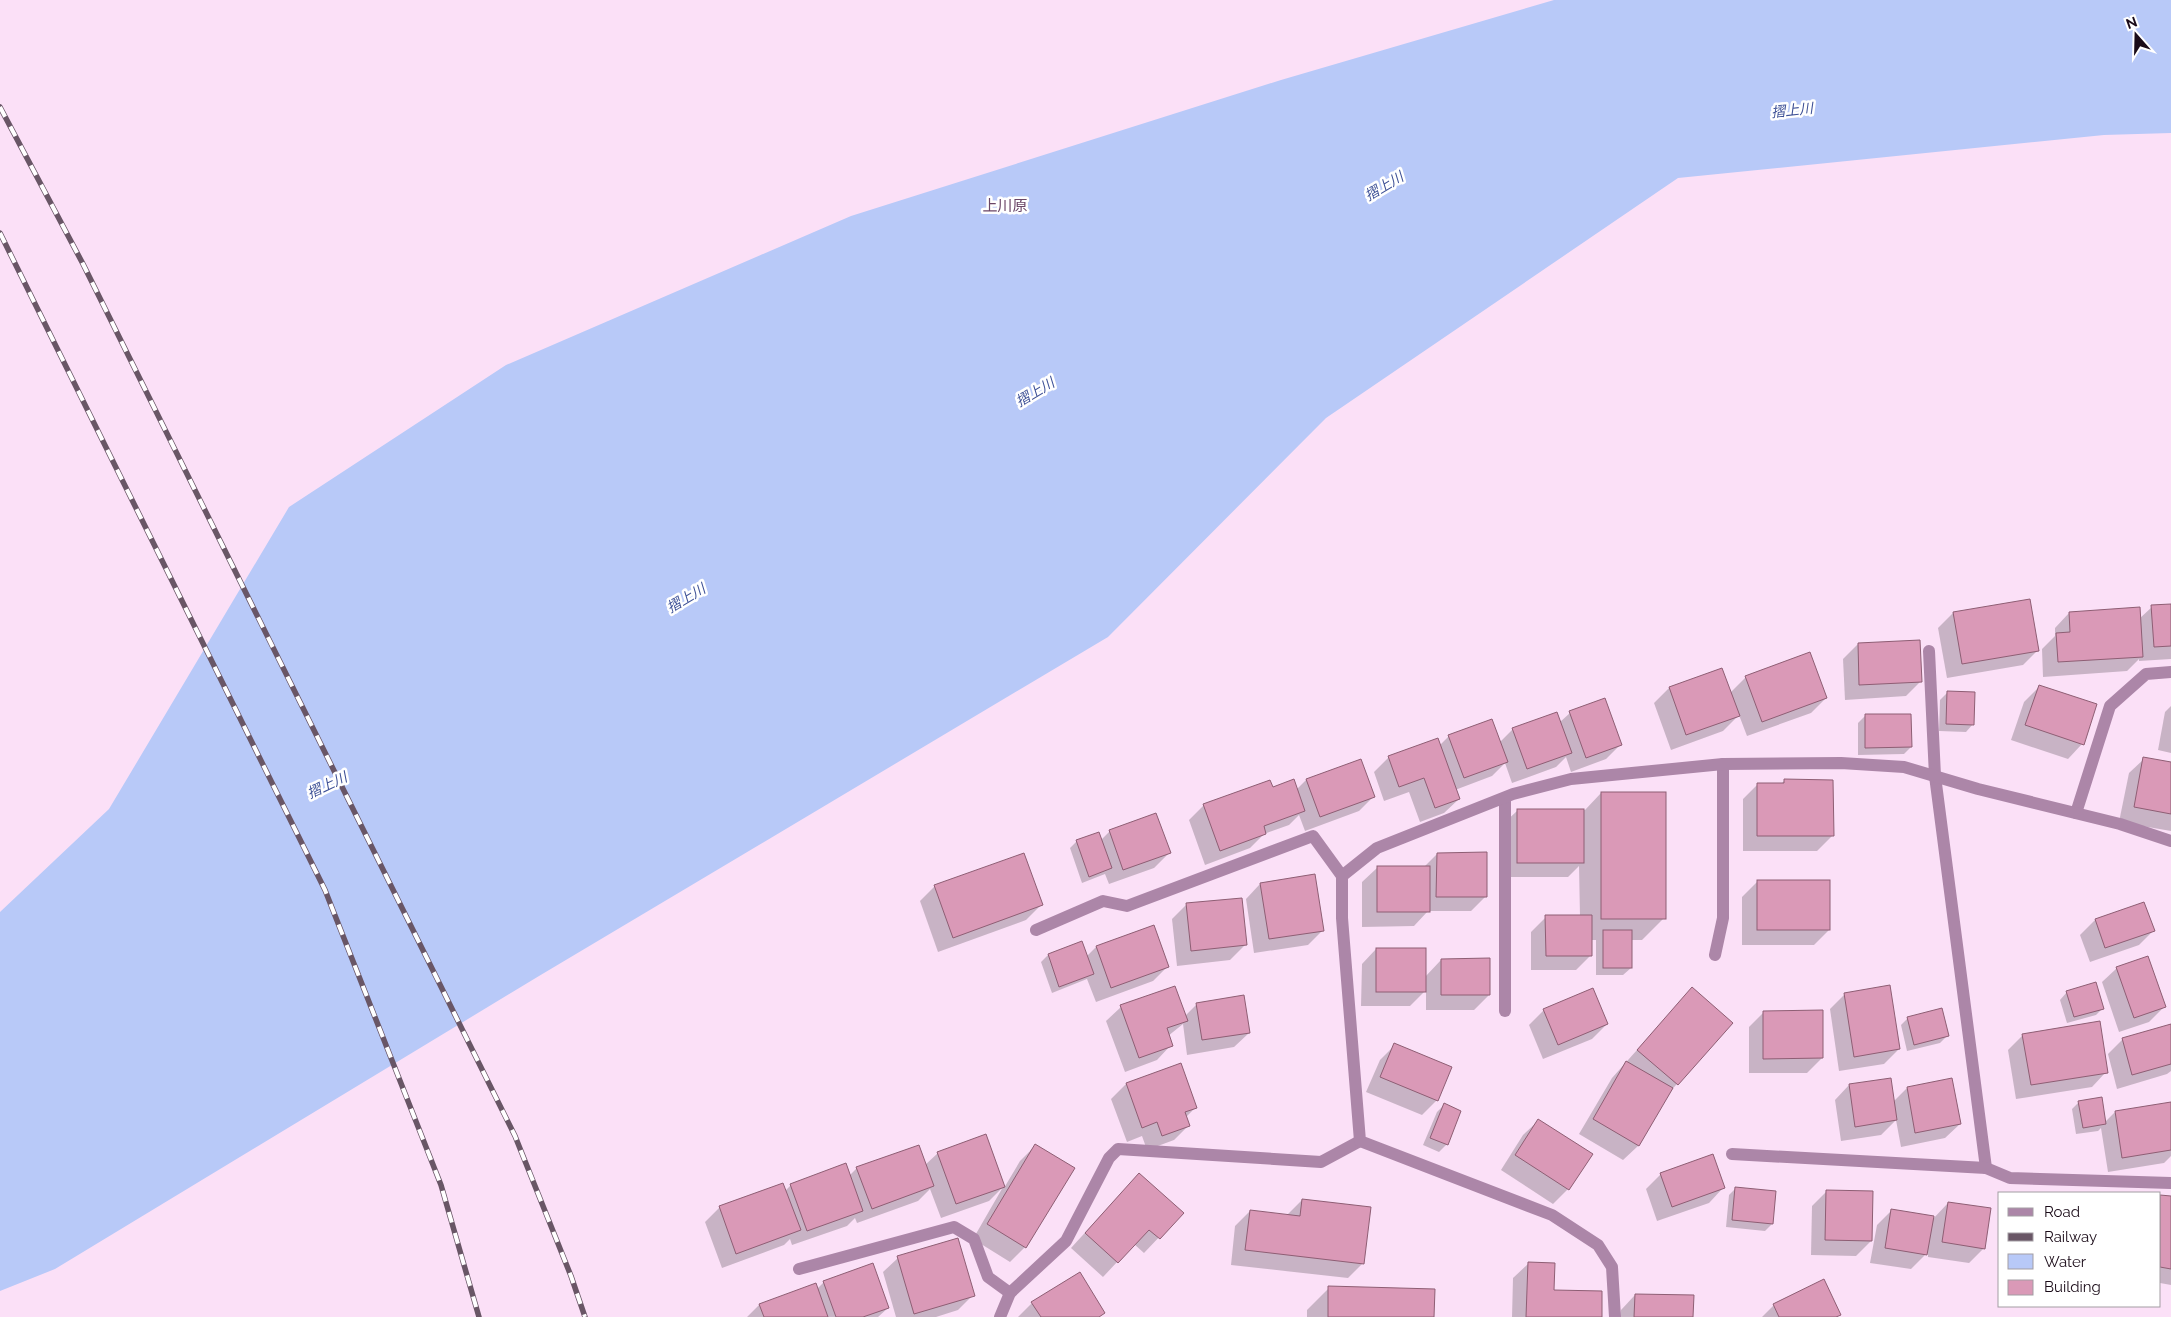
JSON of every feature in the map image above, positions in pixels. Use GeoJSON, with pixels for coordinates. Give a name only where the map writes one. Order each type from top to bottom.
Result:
{"type":"FeatureCollection","features":[{"type":"Feature","properties":{"kind":"street"},"geometry":{"type":"LineString","coordinates":[[1929,651],[1935,776],[1986,1168]]}},
{"type":"Feature","properties":{"kind":"street"},"geometry":{"type":"LineString","coordinates":[[2076,813],[2110,706],[2146,674],[2171,672]]}},
{"type":"Feature","properties":{"kind":"street"},"geometry":{"type":"LineString","coordinates":[[1342,876],[1377,848],[1505,798],[1571,779],[1723,764],[1841,763],[1904,767],[2076,813],[2171,841]]}},
{"type":"Feature","properties":{"kind":"street"},"geometry":{"type":"LineString","coordinates":[[1715,955],[1723,918],[1723,764]]}},
{"type":"Feature","properties":{"kind":"street"},"geometry":{"type":"LineString","coordinates":[[1505,798],[1505,1011]]}},
{"type":"Feature","properties":{"kind":"street"},"geometry":{"type":"LineString","coordinates":[[1036,930],[1103,901],[1127,906],[1313,836],[1342,876],[1343,928],[1360,1141]]}},
{"type":"Feature","properties":{"kind":"street"},"geometry":{"type":"LineString","coordinates":[[1000,1317],[1010,1293],[1066,1241],[1109,1158],[1118,1149],[1321,1162],[1360,1141],[1552,1215],[1598,1245],[1612,1267],[1614,1317]]}},
{"type":"Feature","properties":{"kind":"street"},"geometry":{"type":"LineString","coordinates":[[1732,1154],[1986,1168],[2010,1178],[2171,1183]]}},
{"type":"Feature","properties":{"kind":"street"},"geometry":{"type":"LineString","coordinates":[[799,1269],[954,1227],[974,1239],[988,1278],[1010,1293]]}},
{"type":"Feature","properties":{"kind":"water","name":"摺上川"},"geometry":{"type":"Polygon","coordinates":[[[1554,0],[2171,0],[2171,133],[2104,135],[1678,178],[1326,418],[1108,637],[539,976],[55,1269],[0,1291],[0,912],[109,809],[289,507],[506,365],[851,216],[1281,80],[1554,0]]]}},
{"type":"Feature","properties":{"kind":"building"},"geometry":{"type":"Polygon","coordinates":[[[2030,599],[2039,651],[1962,664],[1953,612],[2030,599]]]}},
{"type":"Feature","properties":{"kind":"building"},"geometry":{"type":"Polygon","coordinates":[[[2171,604],[2171,646],[2154,647],[2151,605],[2171,604]]]}},
{"type":"Feature","properties":{"kind":"building"},"geometry":{"type":"Polygon","coordinates":[[[2140,607],[2143,657],[2058,662],[2056,633],[2070,632],[2069,612],[2140,607]]]}},
{"type":"Feature","properties":{"kind":"building"},"geometry":{"type":"Polygon","coordinates":[[[1920,640],[1922,682],[1859,685],[1858,643],[1920,640]]]}},
{"type":"Feature","properties":{"kind":"building"},"geometry":{"type":"Polygon","coordinates":[[[1810,652],[1827,698],[1762,722],[1745,676],[1810,652]]]}},
{"type":"Feature","properties":{"kind":"building"},"geometry":{"type":"Polygon","coordinates":[[[1722,668],[1740,716],[1686,735],[1669,687],[1722,668]]]}},
{"type":"Feature","properties":{"kind":"building"},"geometry":{"type":"Polygon","coordinates":[[[2039,685],[2097,704],[2084,745],[2025,725],[2039,685]]]}},
{"type":"Feature","properties":{"kind":"building"},"geometry":{"type":"Polygon","coordinates":[[[1947,691],[1975,692],[1974,725],[1946,724],[1947,691]]]}},
{"type":"Feature","properties":{"kind":"building"},"geometry":{"type":"Polygon","coordinates":[[[1605,698],[1622,745],[1586,758],[1569,711],[1605,698]]]}},
{"type":"Feature","properties":{"kind":"building"},"geometry":{"type":"Polygon","coordinates":[[[1557,712],[1572,753],[1527,769],[1512,728],[1557,712]]]}},
{"type":"Feature","properties":{"kind":"building"},"geometry":{"type":"Polygon","coordinates":[[[1865,714],[1911,714],[1912,747],[1865,748],[1865,714]]]}},
{"type":"Feature","properties":{"kind":"building"},"geometry":{"type":"Polygon","coordinates":[[[1492,719],[1508,762],[1464,778],[1448,735],[1492,719]]]}},
{"type":"Feature","properties":{"kind":"building"},"geometry":{"type":"Polygon","coordinates":[[[1438,738],[1460,799],[1435,808],[1424,778],[1399,787],[1388,756],[1438,738]]]}},
{"type":"Feature","properties":{"kind":"building"},"geometry":{"type":"Polygon","coordinates":[[[2143,757],[2171,762],[2171,814],[2134,807],[2143,757]]]}},
{"type":"Feature","properties":{"kind":"building"},"geometry":{"type":"Polygon","coordinates":[[[1361,759],[1375,797],[1320,817],[1306,779],[1361,759]]]}},
{"type":"Feature","properties":{"kind":"building"},"geometry":{"type":"Polygon","coordinates":[[[1294,779],[1305,811],[1264,826],[1266,834],[1220,851],[1203,804],[1270,780],[1273,787],[1294,779]]]}},
{"type":"Feature","properties":{"kind":"building"},"geometry":{"type":"Polygon","coordinates":[[[1784,779],[1833,780],[1834,836],[1757,836],[1757,783],[1784,783],[1784,779]]]}},
{"type":"Feature","properties":{"kind":"building"},"geometry":{"type":"Polygon","coordinates":[[[1601,792],[1666,792],[1666,919],[1601,919],[1601,792]]]}},
{"type":"Feature","properties":{"kind":"building"},"geometry":{"type":"Polygon","coordinates":[[[1517,809],[1584,809],[1584,863],[1517,863],[1517,809]]]}},
{"type":"Feature","properties":{"kind":"building"},"geometry":{"type":"Polygon","coordinates":[[[1156,813],[1171,853],[1123,870],[1109,830],[1156,813]]]}},
{"type":"Feature","properties":{"kind":"building"},"geometry":{"type":"Polygon","coordinates":[[[1099,832],[1112,868],[1089,877],[1076,840],[1099,832]]]}},
{"type":"Feature","properties":{"kind":"building"},"geometry":{"type":"Polygon","coordinates":[[[1487,852],[1487,897],[1436,897],[1437,853],[1487,852]]]}},
{"type":"Feature","properties":{"kind":"building"},"geometry":{"type":"Polygon","coordinates":[[[1024,853],[1043,905],[953,938],[934,885],[1024,853]]]}},
{"type":"Feature","properties":{"kind":"building"},"geometry":{"type":"Polygon","coordinates":[[[1377,866],[1430,866],[1430,912],[1377,912],[1377,866]]]}},
{"type":"Feature","properties":{"kind":"building"},"geometry":{"type":"Polygon","coordinates":[[[1315,874],[1324,931],[1269,939],[1260,883],[1315,874]]]}},
{"type":"Feature","properties":{"kind":"building"},"geometry":{"type":"Polygon","coordinates":[[[1757,880],[1830,880],[1830,930],[1757,930],[1757,880]]]}},
{"type":"Feature","properties":{"kind":"building"},"geometry":{"type":"Polygon","coordinates":[[[1242,898],[1247,945],[1191,951],[1186,903],[1242,898]]]}},
{"type":"Feature","properties":{"kind":"building"},"geometry":{"type":"Polygon","coordinates":[[[2144,902],[2155,931],[2105,948],[2095,919],[2144,902]]]}},
{"type":"Feature","properties":{"kind":"building"},"geometry":{"type":"Polygon","coordinates":[[[1545,915],[1592,915],[1592,956],[1546,956],[1545,915]]]}},
{"type":"Feature","properties":{"kind":"building"},"geometry":{"type":"Polygon","coordinates":[[[1154,925],[1169,967],[1111,988],[1096,946],[1154,925]]]}},
{"type":"Feature","properties":{"kind":"building"},"geometry":{"type":"Polygon","coordinates":[[[1603,930],[1632,930],[1632,968],[1603,968],[1603,930]]]}},
{"type":"Feature","properties":{"kind":"building"},"geometry":{"type":"Polygon","coordinates":[[[1082,941],[1094,974],[1059,987],[1048,954],[1082,941]]]}},
{"type":"Feature","properties":{"kind":"building"},"geometry":{"type":"Polygon","coordinates":[[[1376,948],[1426,948],[1426,992],[1376,992],[1376,948]]]}},
{"type":"Feature","properties":{"kind":"building"},"geometry":{"type":"Polygon","coordinates":[[[2148,956],[2166,1007],[2134,1018],[2116,967],[2148,956]]]}},
{"type":"Feature","properties":{"kind":"building"},"geometry":{"type":"Polygon","coordinates":[[[1490,958],[1490,995],[1441,995],[1441,959],[1490,958]]]}},
{"type":"Feature","properties":{"kind":"building"},"geometry":{"type":"Polygon","coordinates":[[[2096,982],[2104,1009],[2074,1017],[2066,991],[2096,982]]]}},
{"type":"Feature","properties":{"kind":"building"},"geometry":{"type":"Polygon","coordinates":[[[1890,985],[1900,1049],[1854,1057],[1844,993],[1890,985]]]}},
{"type":"Feature","properties":{"kind":"building"},"geometry":{"type":"Polygon","coordinates":[[[1175,986],[1188,1021],[1167,1028],[1173,1046],[1139,1058],[1120,1005],[1175,986]]]}},
{"type":"Feature","properties":{"kind":"building"},"geometry":{"type":"Polygon","coordinates":[[[1692,987],[1733,1023],[1678,1085],[1637,1050],[1692,987]]]}},
{"type":"Feature","properties":{"kind":"building"},"geometry":{"type":"Polygon","coordinates":[[[1593,988],[1608,1024],[1558,1045],[1543,1009],[1593,988]]]}},
{"type":"Feature","properties":{"kind":"building"},"geometry":{"type":"Polygon","coordinates":[[[1244,995],[1250,1033],[1202,1040],[1196,1003],[1244,995]]]}},
{"type":"Feature","properties":{"kind":"building"},"geometry":{"type":"Polygon","coordinates":[[[1942,1008],[1949,1036],[1914,1045],[1907,1017],[1942,1008]]]}},
{"type":"Feature","properties":{"kind":"building"},"geometry":{"type":"Polygon","coordinates":[[[1823,1010],[1823,1058],[1763,1059],[1763,1011],[1823,1010]]]}},
{"type":"Feature","properties":{"kind":"building"},"geometry":{"type":"Polygon","coordinates":[[[2100,1021],[2108,1073],[2031,1085],[2022,1034],[2100,1021]]]}},
{"type":"Feature","properties":{"kind":"building"},"geometry":{"type":"Polygon","coordinates":[[[2171,1024],[2171,1064],[2132,1075],[2122,1038],[2171,1024]]]}},
{"type":"Feature","properties":{"kind":"building"},"geometry":{"type":"Polygon","coordinates":[[[1394,1043],[1452,1067],[1438,1101],[1380,1077],[1394,1043]]]}},
{"type":"Feature","properties":{"kind":"building"},"geometry":{"type":"Polygon","coordinates":[[[1626,1061],[1673,1088],[1639,1146],[1593,1119],[1626,1061]]]}},
{"type":"Feature","properties":{"kind":"building"},"geometry":{"type":"Polygon","coordinates":[[[1181,1063],[1197,1108],[1185,1112],[1190,1126],[1162,1136],[1157,1122],[1142,1128],[1126,1083],[1181,1063]]]}},
{"type":"Feature","properties":{"kind":"building"},"geometry":{"type":"Polygon","coordinates":[[[1891,1078],[1897,1120],[1855,1127],[1849,1084],[1891,1078]]]}},
{"type":"Feature","properties":{"kind":"building"},"geometry":{"type":"Polygon","coordinates":[[[1952,1078],[1961,1124],[1915,1133],[1907,1087],[1952,1078]]]}},
{"type":"Feature","properties":{"kind":"building"},"geometry":{"type":"Polygon","coordinates":[[[2102,1097],[2106,1124],[2083,1128],[2078,1101],[2102,1097]]]}},
{"type":"Feature","properties":{"kind":"building"},"geometry":{"type":"Polygon","coordinates":[[[2171,1102],[2171,1150],[2122,1158],[2115,1111],[2171,1102]]]}},
{"type":"Feature","properties":{"kind":"building"},"geometry":{"type":"Polygon","coordinates":[[[1444,1103],[1461,1111],[1448,1145],[1430,1138],[1444,1103]]]}},
{"type":"Feature","properties":{"kind":"building"},"geometry":{"type":"Polygon","coordinates":[[[1538,1119],[1593,1154],[1569,1190],[1515,1155],[1538,1119]]]}},
{"type":"Feature","properties":{"kind":"building"},"geometry":{"type":"Polygon","coordinates":[[[986,1134],[1005,1187],[956,1204],[937,1152],[986,1134]]]}},
{"type":"Feature","properties":{"kind":"building"},"geometry":{"type":"Polygon","coordinates":[[[1035,1144],[1075,1168],[1026,1248],[987,1224],[1035,1144]]]}},
{"type":"Feature","properties":{"kind":"building"},"geometry":{"type":"Polygon","coordinates":[[[919,1145],[934,1186],[872,1209],[856,1167],[919,1145]]]}},
{"type":"Feature","properties":{"kind":"building"},"geometry":{"type":"Polygon","coordinates":[[[1713,1154],[1725,1188],[1672,1207],[1660,1173],[1713,1154]]]}},
{"type":"Feature","properties":{"kind":"building"},"geometry":{"type":"Polygon","coordinates":[[[846,1163],[863,1211],[807,1231],[790,1184],[846,1163]]]}},
{"type":"Feature","properties":{"kind":"building"},"geometry":{"type":"Polygon","coordinates":[[[1139,1173],[1184,1213],[1160,1239],[1149,1230],[1118,1263],[1085,1233],[1139,1173]]]}},
{"type":"Feature","properties":{"kind":"building"},"geometry":{"type":"Polygon","coordinates":[[[783,1183],[801,1230],[736,1254],[719,1206],[783,1183]]]}},
{"type":"Feature","properties":{"kind":"building"},"geometry":{"type":"Polygon","coordinates":[[[1735,1187],[1776,1191],[1773,1224],[1732,1220],[1735,1187]]]}},
{"type":"Feature","properties":{"kind":"building"},"geometry":{"type":"Polygon","coordinates":[[[1826,1190],[1873,1191],[1872,1241],[1825,1240],[1826,1190]]]}},
{"type":"Feature","properties":{"kind":"building"},"geometry":{"type":"Polygon","coordinates":[[[2161,1195],[2171,1196],[2171,1269],[2161,1267],[2161,1195]]]}},
{"type":"Feature","properties":{"kind":"building"},"geometry":{"type":"Polygon","coordinates":[[[1302,1199],[1371,1207],[1364,1264],[1245,1250],[1250,1210],[1300,1216],[1302,1199]]]}},
{"type":"Feature","properties":{"kind":"building"},"geometry":{"type":"Polygon","coordinates":[[[1948,1202],[1991,1208],[1985,1249],[1942,1242],[1948,1202]]]}},
{"type":"Feature","properties":{"kind":"building"},"geometry":{"type":"Polygon","coordinates":[[[1891,1209],[1934,1216],[1927,1255],[1885,1248],[1891,1209]]]}},
{"type":"Feature","properties":{"kind":"building"},"geometry":{"type":"Polygon","coordinates":[[[958,1238],[975,1296],[914,1314],[897,1256],[958,1238]]]}},
{"type":"Feature","properties":{"kind":"building"},"geometry":{"type":"Polygon","coordinates":[[[1528,1262],[1555,1263],[1554,1290],[1602,1291],[1602,1317],[1526,1317],[1528,1262]]]}},
{"type":"Feature","properties":{"kind":"building"},"geometry":{"type":"Polygon","coordinates":[[[873,1263],[889,1308],[863,1317],[836,1317],[823,1281],[873,1263]]]}},
{"type":"Feature","properties":{"kind":"building"},"geometry":{"type":"Polygon","coordinates":[[[1080,1272],[1105,1313],[1099,1317],[1041,1317],[1031,1302],[1080,1272]]]}},
{"type":"Feature","properties":{"kind":"building"},"geometry":{"type":"Polygon","coordinates":[[[1824,1279],[1841,1315],[1836,1317],[1779,1317],[1773,1304],[1824,1279]]]}},
{"type":"Feature","properties":{"kind":"building"},"geometry":{"type":"Polygon","coordinates":[[[816,1283],[828,1317],[764,1317],[759,1304],[816,1283]]]}},
{"type":"Feature","properties":{"kind":"building"},"geometry":{"type":"Polygon","coordinates":[[[1328,1286],[1435,1289],[1434,1317],[1328,1317],[1328,1286]]]}},
{"type":"Feature","properties":{"kind":"building"},"geometry":{"type":"Polygon","coordinates":[[[1635,1294],[1694,1295],[1693,1317],[1634,1317],[1635,1294]]]}},
{"type":"Feature","properties":{"kind":"railway"},"geometry":{"type":"LineString","coordinates":[[0,107],[83,264],[515,1136],[571,1276],[585,1317]]}},
{"type":"Feature","properties":{"kind":"railway"},"geometry":{"type":"LineString","coordinates":[[0,233],[325,890],[441,1185],[479,1317]]}},
{"type":"Feature","properties":{"kind":"district","name":"上川原"},"geometry":{"type":"Point","coordinates":[1005,206]}}]}
